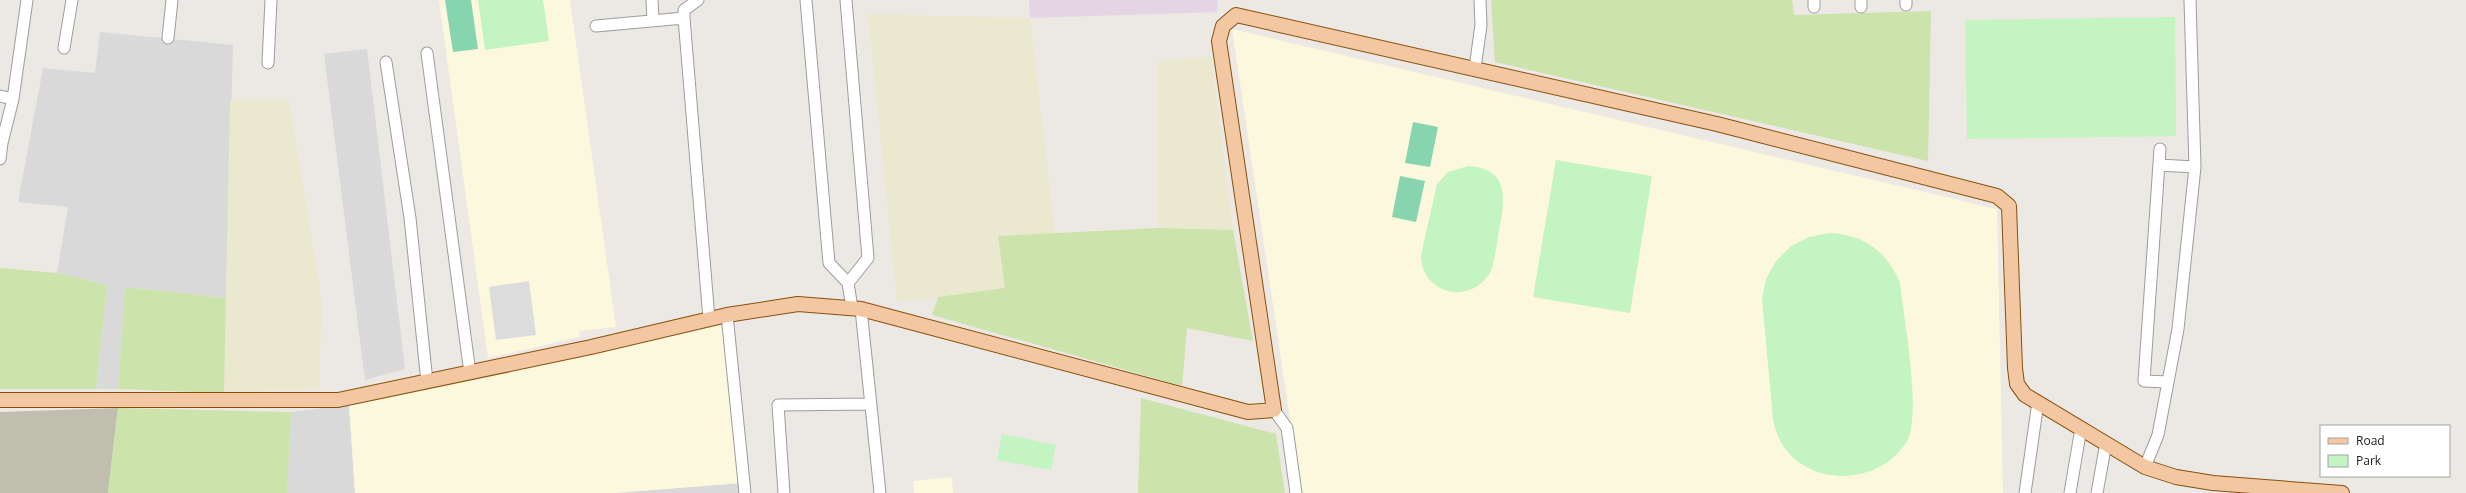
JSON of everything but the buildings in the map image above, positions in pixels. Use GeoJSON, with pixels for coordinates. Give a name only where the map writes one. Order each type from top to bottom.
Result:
{"type":"FeatureCollection","features":[{"type":"Feature","properties":{"kind":"main road"},"geometry":{"type":"LineString","coordinates":[[0,400],[325,401],[470,373],[726,315],[798,304],[856,308],[1248,412],[1274,410],[1219,41],[1223,26],[1236,15],[1717,124],[1997,196],[2009,206],[2014,368],[2017,384],[2025,395],[2145,467],[2176,477],[2213,483],[2342,493]]}},
{"type":"Feature","properties":{"kind":"street"},"geometry":{"type":"LineString","coordinates":[[0,159],[1,143],[13,99],[27,0]]}},
{"type":"Feature","properties":{"kind":"street"},"geometry":{"type":"LineString","coordinates":[[64,48],[72,0]]}},
{"type":"Feature","properties":{"kind":"street"},"geometry":{"type":"LineString","coordinates":[[168,38],[172,0]]}},
{"type":"Feature","properties":{"kind":"street"},"geometry":{"type":"LineString","coordinates":[[268,64],[271,0]]}},
{"type":"Feature","properties":{"kind":"street"},"geometry":{"type":"LineString","coordinates":[[652,0],[654,21]]}},
{"type":"Feature","properties":{"kind":"street"},"geometry":{"type":"LineString","coordinates":[[698,0],[684,10],[684,18],[709,319]]}},
{"type":"Feature","properties":{"kind":"street"},"geometry":{"type":"LineString","coordinates":[[806,0],[829,262],[848,283],[856,308],[871,404],[880,493]]}},
{"type":"Feature","properties":{"kind":"street"},"geometry":{"type":"LineString","coordinates":[[846,0],[868,258],[848,283]]}},
{"type":"Feature","properties":{"kind":"street"},"geometry":{"type":"LineString","coordinates":[[1475,68],[1481,26],[1480,0]]}},
{"type":"Feature","properties":{"kind":"street"},"geometry":{"type":"LineString","coordinates":[[2145,467],[2158,435],[2178,329],[2195,167],[2190,0]]}},
{"type":"Feature","properties":{"kind":"street"},"geometry":{"type":"LineString","coordinates":[[596,26],[684,18]]}},
{"type":"Feature","properties":{"kind":"street"},"geometry":{"type":"LineString","coordinates":[[427,53],[470,373]]}},
{"type":"Feature","properties":{"kind":"street"},"geometry":{"type":"LineString","coordinates":[[386,62],[410,218],[427,382]]}},
{"type":"Feature","properties":{"kind":"street"},"geometry":{"type":"LineString","coordinates":[[0,96],[13,99]]}},
{"type":"Feature","properties":{"kind":"street"},"geometry":{"type":"LineString","coordinates":[[2160,148],[2144,381],[2168,382]]}},
{"type":"Feature","properties":{"kind":"street"},"geometry":{"type":"LineString","coordinates":[[2159,165],[2195,167]]}},
{"type":"Feature","properties":{"kind":"street"},"geometry":{"type":"LineString","coordinates":[[726,315],[745,493]]}},
{"type":"Feature","properties":{"kind":"street"},"geometry":{"type":"LineString","coordinates":[[2025,493],[2038,402]]}},
{"type":"Feature","properties":{"kind":"street"},"geometry":{"type":"LineString","coordinates":[[784,493],[778,405],[871,404]]}},
{"type":"Feature","properties":{"kind":"street"},"geometry":{"type":"LineString","coordinates":[[1274,410],[1287,428],[1296,493]]}},
{"type":"Feature","properties":{"kind":"street"},"geometry":{"type":"LineString","coordinates":[[2070,493],[2081,428]]}},
{"type":"Feature","properties":{"kind":"street"},"geometry":{"type":"LineString","coordinates":[[2097,493],[2106,443]]}},
{"type":"Feature","properties":{"kind":"shaded area"},"geometry":{"type":"Polygon","coordinates":[[[439,0],[570,0],[616,327],[579,331],[580,337],[488,358],[439,0]]]}},
{"type":"Feature","properties":{"kind":"shaded area"},"geometry":{"type":"Polygon","coordinates":[[[1029,0],[1218,0],[1217,12],[1030,18],[1029,0]]]}},
{"type":"Feature","properties":{"kind":"shaded area"},"geometry":{"type":"Polygon","coordinates":[[[1232,29],[1997,209],[2003,493],[1301,493],[1232,29]]]}},
{"type":"Feature","properties":{"kind":"shaded area"},"geometry":{"type":"Polygon","coordinates":[[[100,32],[233,45],[226,298],[125,287],[118,389],[96,389],[107,285],[57,273],[68,207],[18,202],[43,68],[95,73],[100,32]]]}},
{"type":"Feature","properties":{"kind":"shaded area"},"geometry":{"type":"Polygon","coordinates":[[[367,49],[405,369],[365,380],[324,54],[367,49]]]}},
{"type":"Feature","properties":{"kind":"shaded area"},"geometry":{"type":"Polygon","coordinates":[[[529,281],[536,335],[496,340],[489,287],[529,281]]]}},
{"type":"Feature","properties":{"kind":"shaded area"},"geometry":{"type":"Polygon","coordinates":[[[722,325],[741,483],[615,493],[355,493],[349,405],[722,325]]]}},
{"type":"Feature","properties":{"kind":"shaded area"},"geometry":{"type":"Polygon","coordinates":[[[349,405],[355,493],[287,493],[291,412],[349,405]]]}},
{"type":"Feature","properties":{"kind":"shaded area"},"geometry":{"type":"Polygon","coordinates":[[[118,408],[108,493],[0,493],[0,412],[118,408]]]}},
{"type":"Feature","properties":{"kind":"shaded area"},"geometry":{"type":"Polygon","coordinates":[[[952,477],[953,493],[914,493],[913,481],[952,477]]]}},
{"type":"Feature","properties":{"kind":"shaded area"},"geometry":{"type":"Polygon","coordinates":[[[741,483],[742,493],[615,493],[741,483]]]}},
{"type":"Feature","properties":{"kind":"green space"},"geometry":{"type":"Polygon","coordinates":[[[445,0],[471,0],[478,49],[453,52],[445,0]]]}},
{"type":"Feature","properties":{"kind":"green space"},"geometry":{"type":"Polygon","coordinates":[[[478,0],[543,0],[549,41],[485,50],[478,0]]]}},
{"type":"Feature","properties":{"kind":"green space"},"geometry":{"type":"Polygon","coordinates":[[[1491,0],[1792,0],[1794,15],[1931,11],[1928,161],[1495,62],[1491,0]]]}},
{"type":"Feature","properties":{"kind":"green space"},"geometry":{"type":"Polygon","coordinates":[[[868,14],[1030,18],[1055,234],[999,236],[1005,288],[897,302],[868,14]]]}},
{"type":"Feature","properties":{"kind":"green space"},"geometry":{"type":"Polygon","coordinates":[[[2175,17],[2176,136],[1967,139],[1965,20],[2175,17]]]}},
{"type":"Feature","properties":{"kind":"green space"},"geometry":{"type":"Polygon","coordinates":[[[1211,57],[1233,230],[1158,228],[1158,61],[1211,57]]]}},
{"type":"Feature","properties":{"kind":"green space"},"geometry":{"type":"Polygon","coordinates":[[[230,100],[289,100],[322,303],[319,388],[224,393],[230,100]]]}},
{"type":"Feature","properties":{"kind":"green space"},"geometry":{"type":"Polygon","coordinates":[[[1413,122],[1438,127],[1430,167],[1405,163],[1413,122]]]}},
{"type":"Feature","properties":{"kind":"green space"},"geometry":{"type":"Polygon","coordinates":[[[1556,160],[1652,176],[1630,313],[1533,297],[1556,160]]]}},
{"type":"Feature","properties":{"kind":"green space"},"geometry":{"type":"Polygon","coordinates":[[[1468,166],[1482,168],[1493,173],[1499,181],[1502,190],[1502,212],[1494,259],[1490,273],[1481,283],[1471,290],[1459,292],[1448,291],[1438,287],[1429,279],[1423,268],[1421,255],[1437,184],[1448,172],[1468,166]]]}},
{"type":"Feature","properties":{"kind":"green space"},"geometry":{"type":"Polygon","coordinates":[[[1400,176],[1425,181],[1416,222],[1392,217],[1400,176]]]}},
{"type":"Feature","properties":{"kind":"green space"},"geometry":{"type":"Polygon","coordinates":[[[1158,228],[1233,230],[1253,341],[1187,328],[1182,386],[932,315],[938,297],[1005,288],[998,236],[1158,228]]]}},
{"type":"Feature","properties":{"kind":"green space"},"geometry":{"type":"Polygon","coordinates":[[[1829,233],[1841,234],[1863,241],[1881,253],[1888,262],[1900,283],[1908,340],[1913,407],[1912,425],[1908,439],[1894,457],[1876,468],[1856,475],[1834,476],[1813,470],[1795,459],[1781,442],[1773,419],[1762,299],[1766,279],[1776,261],[1791,246],[1809,237],[1829,233]]]}},
{"type":"Feature","properties":{"kind":"green space"},"geometry":{"type":"Polygon","coordinates":[[[0,268],[57,273],[107,285],[96,389],[0,389],[0,268]]]}},
{"type":"Feature","properties":{"kind":"green space"},"geometry":{"type":"Polygon","coordinates":[[[125,287],[226,298],[224,393],[118,389],[125,287]]]}},
{"type":"Feature","properties":{"kind":"green space"},"geometry":{"type":"Polygon","coordinates":[[[1141,398],[1276,434],[1285,493],[1138,493],[1141,398]]]}},
{"type":"Feature","properties":{"kind":"green space"},"geometry":{"type":"Polygon","coordinates":[[[118,408],[291,412],[287,493],[108,493],[118,408]]]}},
{"type":"Feature","properties":{"kind":"green space"},"geometry":{"type":"Polygon","coordinates":[[[1002,434],[1056,445],[1051,470],[997,460],[1002,434]]]}}]}
